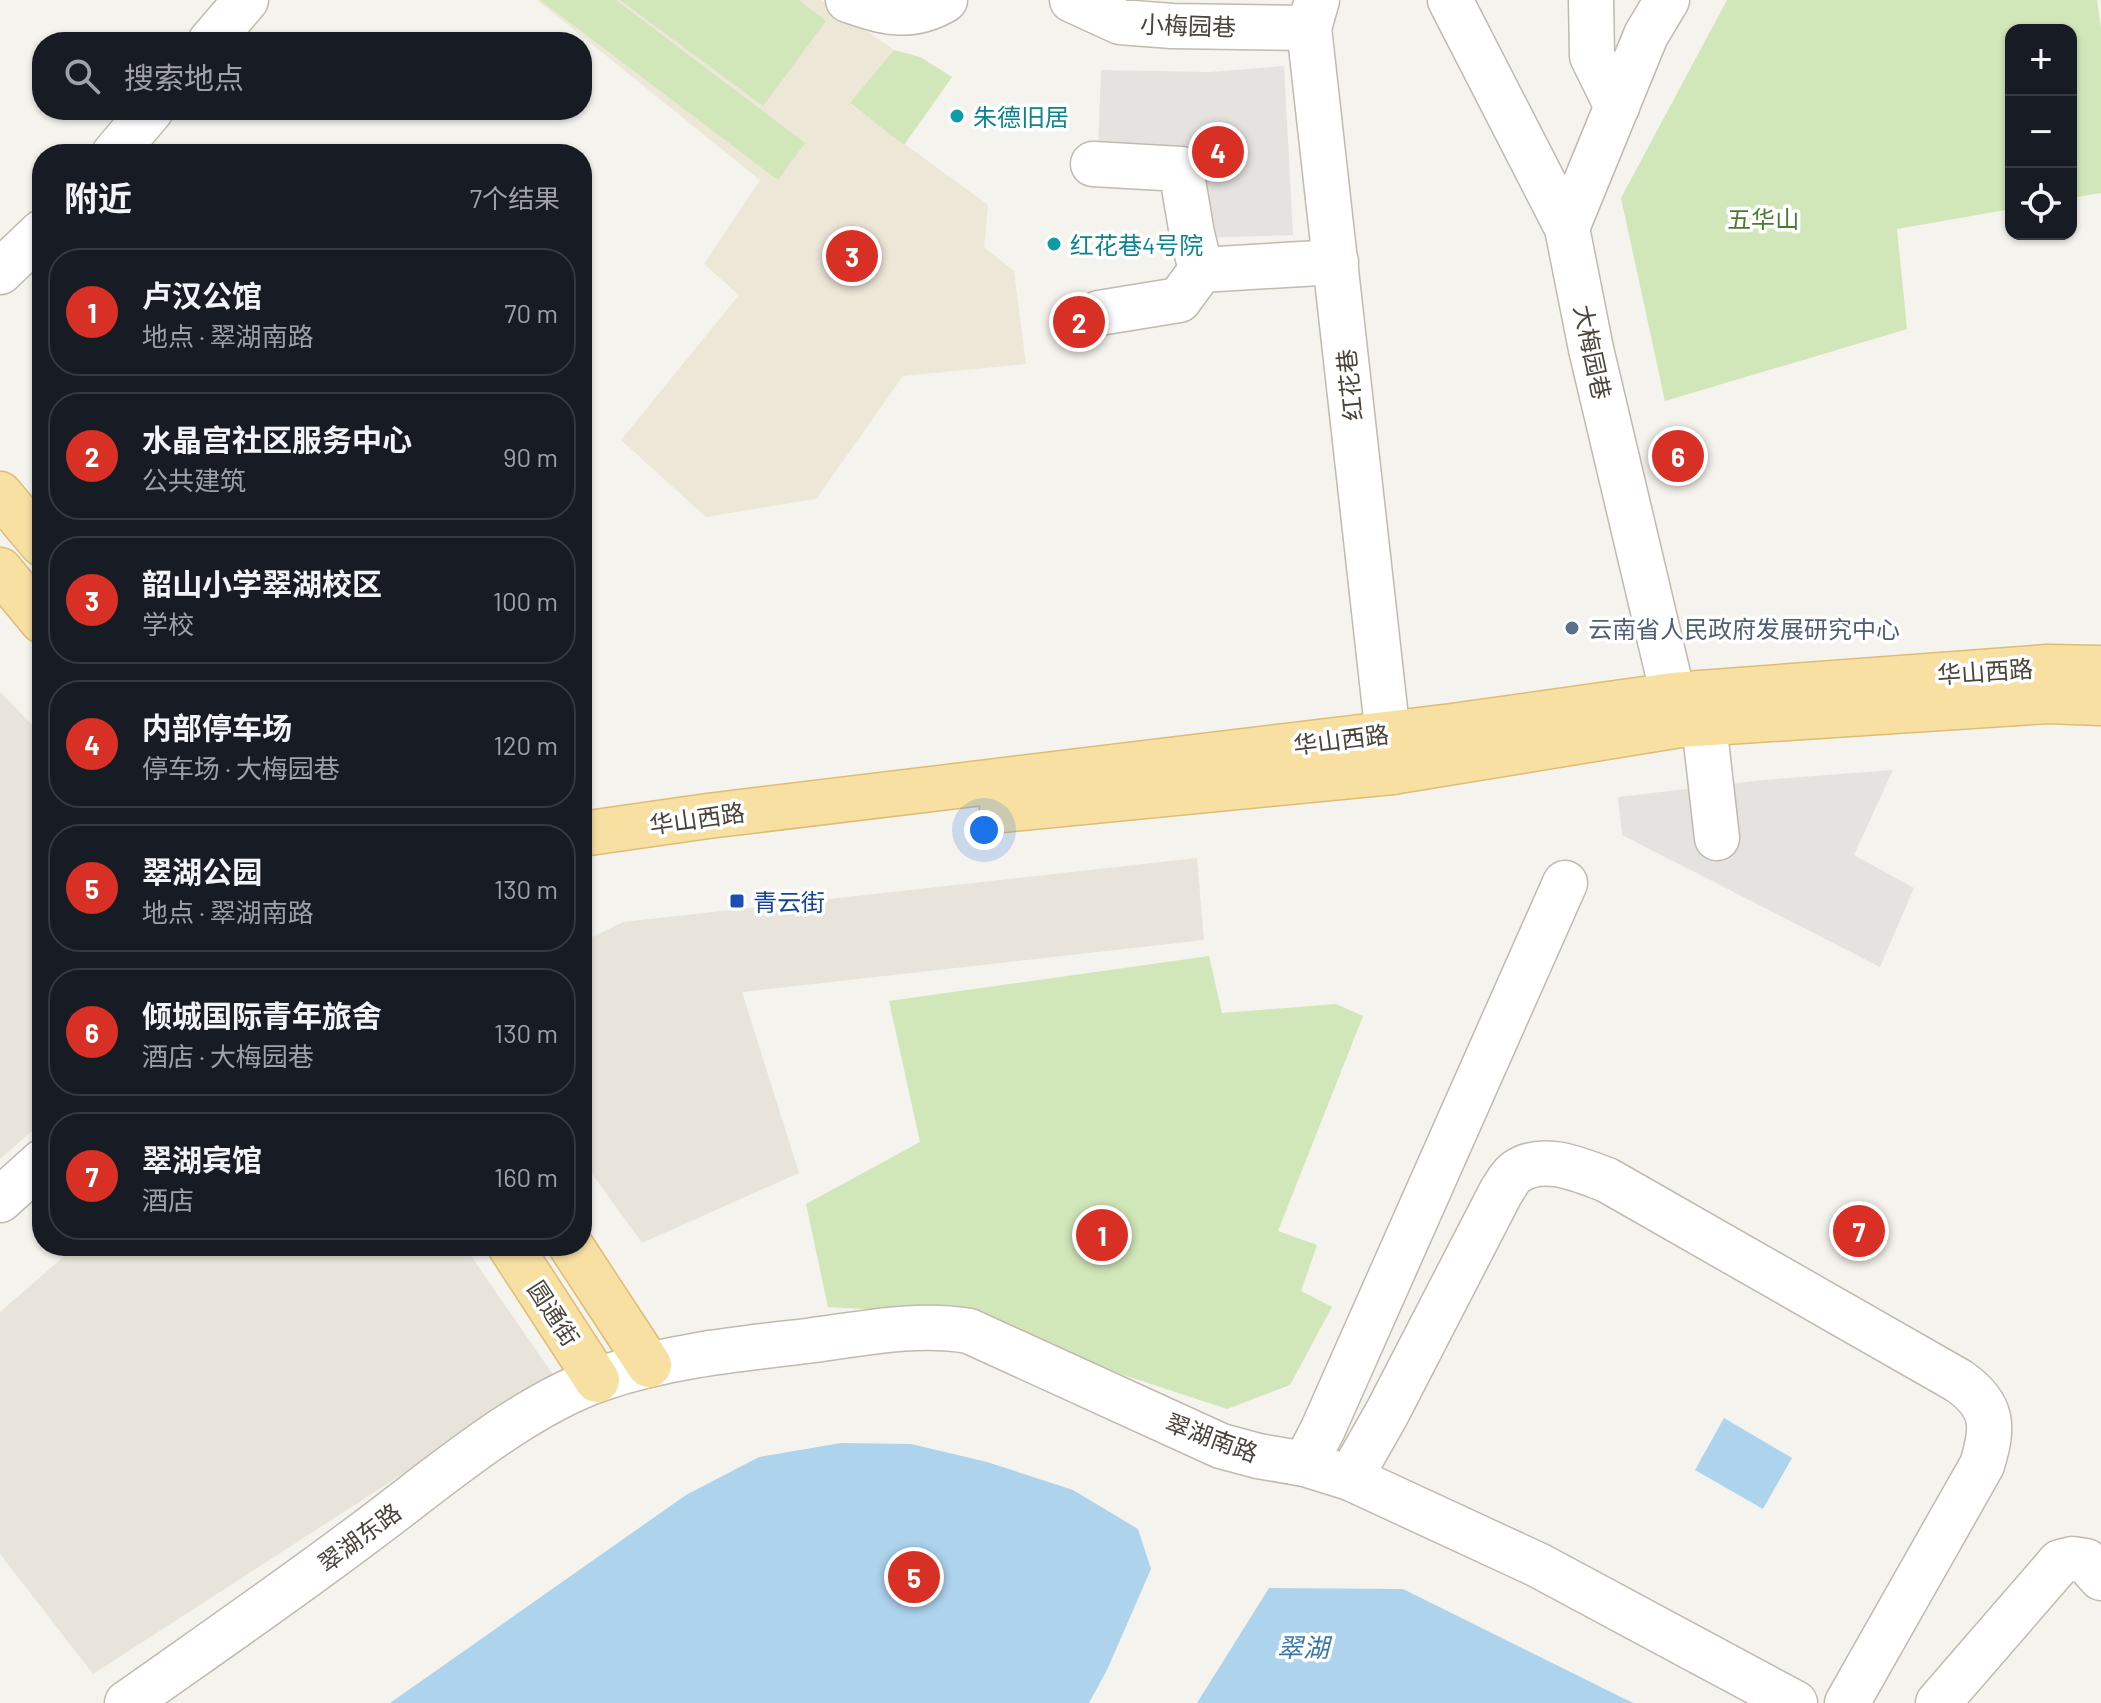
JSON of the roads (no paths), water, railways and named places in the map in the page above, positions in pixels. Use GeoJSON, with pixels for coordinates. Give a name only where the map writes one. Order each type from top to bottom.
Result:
{"type":"FeatureCollection","features":[{"type":"Feature","properties":{"kind":"main road"},"geometry":{"type":"LineString","coordinates":[[0,494],[32,532]]}},
{"type":"Feature","properties":{"kind":"main road"},"geometry":{"type":"LineString","coordinates":[[0,570],[32,609]]}},
{"type":"Feature","properties":{"kind":"main road","name":"华山西路"},"geometry":{"type":"LineString","coordinates":[[592,859],[712,838],[2047,667],[2101,668]]}},
{"type":"Feature","properties":{"kind":"main road","name":"华山西路"},"geometry":{"type":"LineString","coordinates":[[1686,715],[2047,701],[2101,703]]}},
{"type":"Feature","properties":{"kind":"main road","name":"华山西路"},"geometry":{"type":"LineString","coordinates":[[592,833],[1390,752]]}},
{"type":"Feature","properties":{"kind":"main road","name":"圆通街"},"geometry":{"type":"LineString","coordinates":[[516,1256],[597,1380]]}},
{"type":"Feature","properties":{"kind":"main road"},"geometry":{"type":"LineString","coordinates":[[578,1256],[649,1365]]}},
{"type":"Feature","properties":{"kind":"street"},"geometry":{"type":"LineString","coordinates":[[219,32],[246,0]]}},
{"type":"Feature","properties":{"kind":"street"},"geometry":{"type":"LineString","coordinates":[[848,0],[889,14],[931,8],[945,0]]}},
{"type":"Feature","properties":{"kind":"street","name":"小梅园巷"},"geometry":{"type":"LineString","coordinates":[[1072,0],[1120,22],[1172,26],[1313,14]]}},
{"type":"Feature","properties":{"kind":"street","name":"大梅园巷"},"geometry":{"type":"LineString","coordinates":[[1450,0],[1567,228],[1591,349],[1717,838]]}},
{"type":"Feature","properties":{"kind":"street"},"geometry":{"type":"LineString","coordinates":[[1591,0],[1592,56],[1617,107]]}},
{"type":"Feature","properties":{"kind":"street","name":"红花巷"},"geometry":{"type":"LineString","coordinates":[[1313,14],[1336,262],[1390,752]]}},
{"type":"Feature","properties":{"kind":"street"},"geometry":{"type":"LineString","coordinates":[[1567,228],[1657,18]]}},
{"type":"Feature","properties":{"kind":"street"},"geometry":{"type":"LineString","coordinates":[[122,144],[143,120]]}},
{"type":"Feature","properties":{"kind":"street"},"geometry":{"type":"LineString","coordinates":[[1093,164],[1181,169],[1201,270]]}},
{"type":"Feature","properties":{"kind":"street"},"geometry":{"type":"LineString","coordinates":[[0,272],[32,242]]}},
{"type":"Feature","properties":{"kind":"street"},"geometry":{"type":"LineString","coordinates":[[1201,270],[1336,262]]}},
{"type":"Feature","properties":{"kind":"street"},"geometry":{"type":"LineString","coordinates":[[1099,313],[1179,300],[1201,270]]}},
{"type":"Feature","properties":{"kind":"street"},"geometry":{"type":"LineString","coordinates":[[1305,1464],[1565,883]]}},
{"type":"Feature","properties":{"kind":"street"},"geometry":{"type":"LineString","coordinates":[[0,1169],[32,1141]]}},
{"type":"Feature","properties":{"kind":"street"},"geometry":{"type":"LineString","coordinates":[[1350,1478],[1514,1172],[1547,1162],[1607,1180],[1979,1395],[1988,1417],[1989,1442],[1982,1465],[1847,1703]]}},
{"type":"Feature","properties":{"kind":"street"},"geometry":{"type":"LineString","coordinates":[[0,1200],[32,1171]]}},
{"type":"Feature","properties":{"kind":"street","name":"翠湖南路"},"geometry":{"type":"LineString","coordinates":[[597,1380],[694,1355],[904,1328],[941,1326],[980,1336],[1221,1446],[1305,1464],[1350,1478],[1538,1565],[1795,1703]]}},
{"type":"Feature","properties":{"kind":"street","name":"翠湖东路"},"geometry":{"type":"LineString","coordinates":[[127,1703],[310,1574],[476,1449],[543,1407],[597,1380]]}},
{"type":"Feature","properties":{"kind":"street"},"geometry":{"type":"LineString","coordinates":[[1938,1703],[2043,1607],[2060,1562],[2072,1559],[2086,1561],[2101,1578]]}},
{"type":"Feature","properties":{"kind":"water"},"geometry":{"type":"Polygon","coordinates":[[[1724,1418],[1792,1458],[1763,1509],[1695,1470],[1724,1418]]]}},
{"type":"Feature","properties":{"kind":"water"},"geometry":{"type":"Polygon","coordinates":[[[841,1443],[911,1444],[987,1462],[1073,1490],[1138,1529],[1151,1569],[1107,1670],[1089,1703],[390,1703],[686,1495],[759,1457],[841,1443]]]}},
{"type":"Feature","properties":{"kind":"water","name":"翠湖"},"geometry":{"type":"Polygon","coordinates":[[[1269,1588],[1403,1589],[1633,1703],[1197,1703],[1269,1588]]]}},
{"type":"Feature","properties":{"kind":"place","name":"朱德旧居"},"geometry":{"type":"Point","coordinates":[957,116]}},
{"type":"Feature","properties":{"kind":"place","name":"内部停车场"},"geometry":{"type":"Point","coordinates":[1218,152]}},
{"type":"Feature","properties":{"kind":"place","name":"红花巷4号院"},"geometry":{"type":"Point","coordinates":[1054,244]}},
{"type":"Feature","properties":{"kind":"place","name":"韶山小学翠湖校区"},"geometry":{"type":"Point","coordinates":[852,256]}},
{"type":"Feature","properties":{"kind":"place","name":"水晶宫社区服务中心"},"geometry":{"type":"Point","coordinates":[1079,322]}},
{"type":"Feature","properties":{"kind":"place","name":"倾城国际青年旅舍"},"geometry":{"type":"Point","coordinates":[1678,456]}},
{"type":"Feature","properties":{"kind":"place","name":"云南省人民政府发展研究中心"},"geometry":{"type":"Point","coordinates":[1572,628]}},
{"type":"Feature","properties":{"kind":"place","name":"青云街"},"geometry":{"type":"Point","coordinates":[737,901]}},
{"type":"Feature","properties":{"kind":"place","name":"翠湖宾馆"},"geometry":{"type":"Point","coordinates":[1859,1231]}},
{"type":"Feature","properties":{"kind":"place","name":"卢汉公馆"},"geometry":{"type":"Point","coordinates":[1102,1235]}},
{"type":"Feature","properties":{"kind":"place","name":"翠湖公园"},"geometry":{"type":"Point","coordinates":[914,1577]}},
{"type":"Feature","properties":{"kind":"park label","name":"五华山"},"geometry":{"type":"Point","coordinates":[1763,218]}}]}
